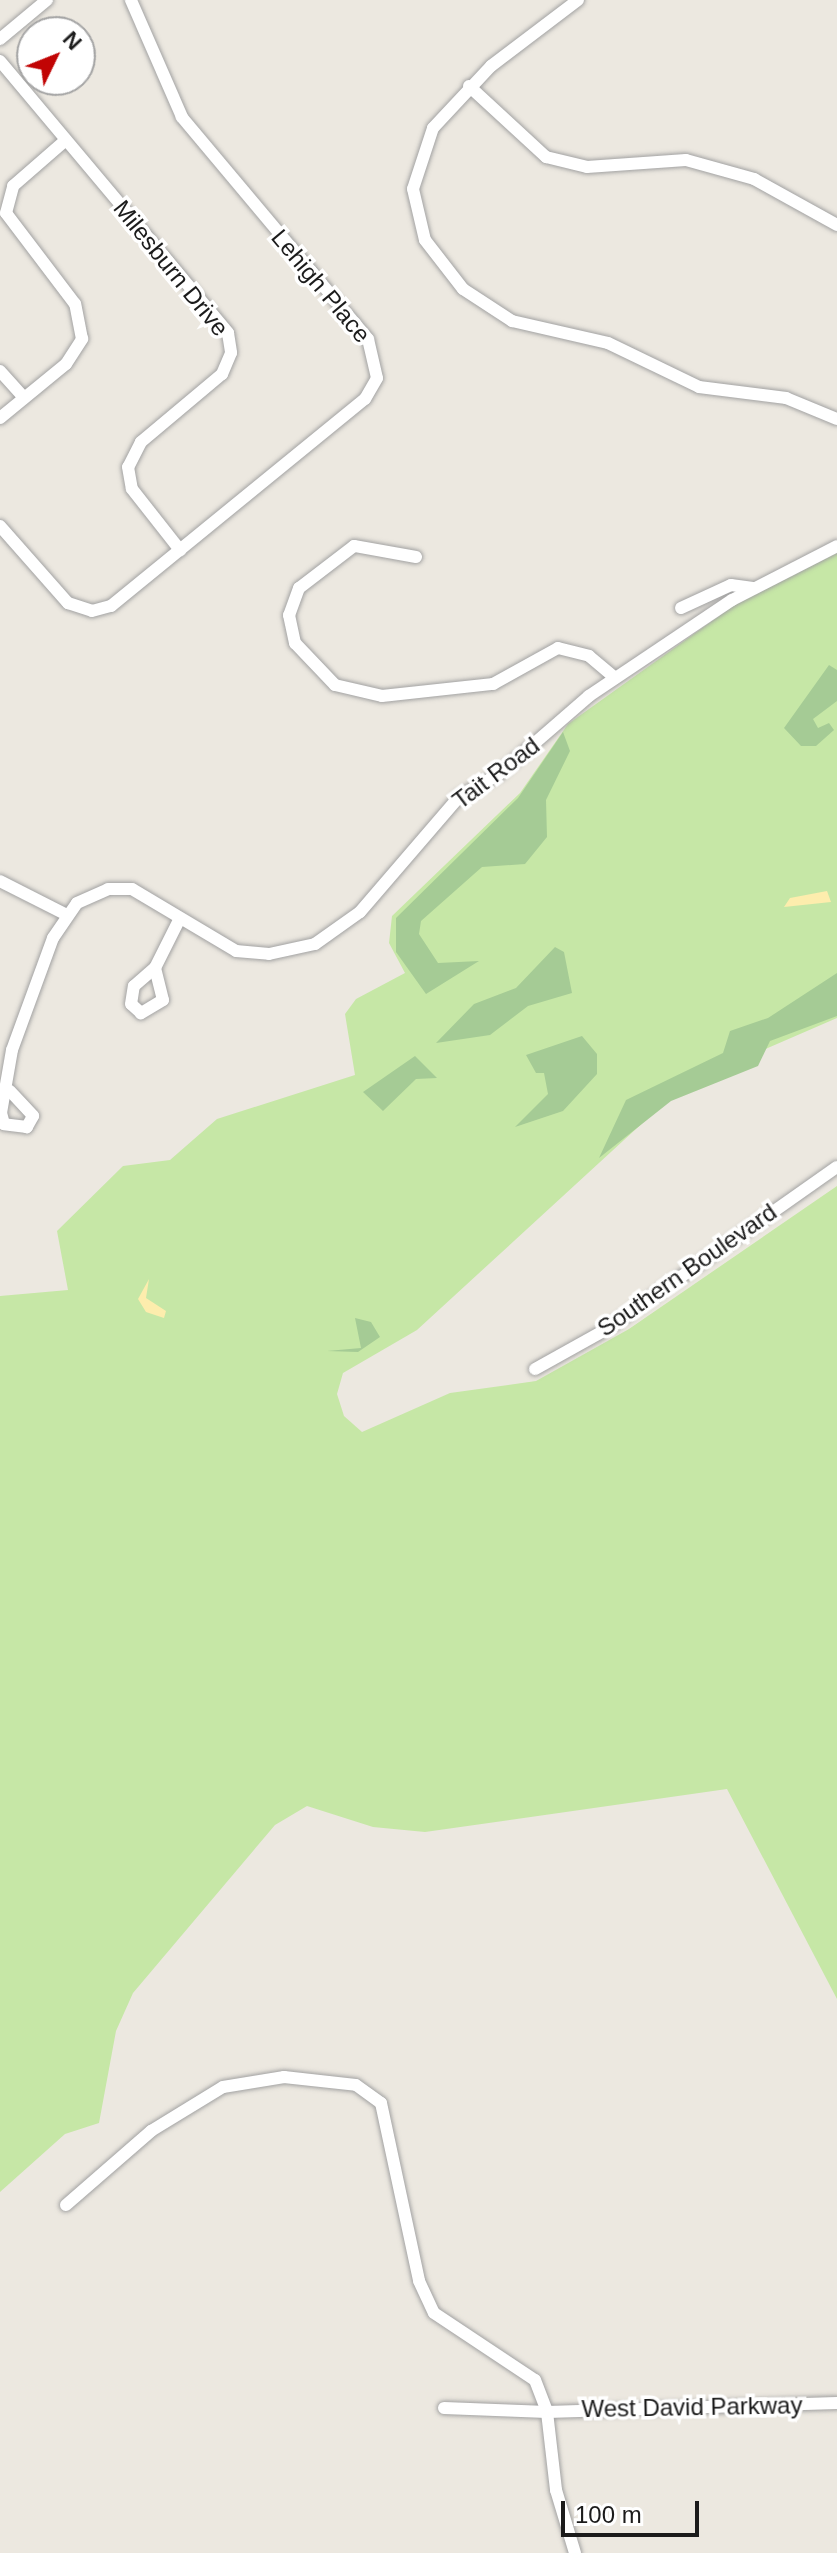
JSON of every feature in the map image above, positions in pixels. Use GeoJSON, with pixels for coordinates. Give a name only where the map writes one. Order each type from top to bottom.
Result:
{"type":"FeatureCollection","features":[{"type":"Feature","properties":{"kind":"street"},"geometry":{"type":"LineString","coordinates":[[0,39],[47,0]]}},
{"type":"Feature","properties":{"kind":"street","name":"Lehigh Place"},"geometry":{"type":"LineString","coordinates":[[0,526],[60,596],[85,610],[119,601],[365,399],[378,361],[368,339],[188,127],[153,64],[131,0]]}},
{"type":"Feature","properties":{"kind":"street"},"geometry":{"type":"LineString","coordinates":[[578,0],[469,86],[433,128],[413,189],[417,226],[463,289],[512,321],[608,343],[699,387],[799,401],[837,419]]}},
{"type":"Feature","properties":{"kind":"street","name":"Milesburn Drive"},"geometry":{"type":"LineString","coordinates":[[0,61],[228,333],[231,353],[222,374],[141,442],[128,467],[132,489],[180,550]]}},
{"type":"Feature","properties":{"kind":"street"},"geometry":{"type":"LineString","coordinates":[[469,86],[546,157],[587,167],[686,160],[754,179],[837,225]]}},
{"type":"Feature","properties":{"kind":"street"},"geometry":{"type":"LineString","coordinates":[[0,418],[73,355],[83,328],[75,304],[13,231],[7,199],[20,177],[66,140]]}},
{"type":"Feature","properties":{"kind":"street"},"geometry":{"type":"LineString","coordinates":[[0,371],[24,398]]}},
{"type":"Feature","properties":{"kind":"street"},"geometry":{"type":"LineString","coordinates":[[416,557],[354,546],[299,588],[289,615],[295,643],[335,685],[382,696],[493,684],[558,648],[589,656],[615,678]]}},
{"type":"Feature","properties":{"kind":"street","name":"Tait Road"},"geometry":{"type":"LineString","coordinates":[[179,920],[205,938],[269,954],[330,936],[459,797],[499,774],[615,678],[753,588],[837,546]]}},
{"type":"Feature","properties":{"kind":"street","name":"Tait Road"},"geometry":{"type":"LineString","coordinates":[[681,608],[731,585],[753,588]]}},
{"type":"Feature","properties":{"kind":"street"},"geometry":{"type":"LineString","coordinates":[[0,881],[65,914]]}},
{"type":"Feature","properties":{"kind":"street"},"geometry":{"type":"LineString","coordinates":[[10,1091],[12,1050],[65,914],[87,896],[119,888],[154,897],[179,920],[155,968]]}},
{"type":"Feature","properties":{"kind":"street","name":"Southern Boulevard"},"geometry":{"type":"LineString","coordinates":[[535,1369],[607,1329],[837,1167]]}},
{"type":"Feature","properties":{"kind":"street","name":"West David Parkway"},"geometry":{"type":"LineString","coordinates":[[66,2205],[151,2131],[223,2087],[284,2077],[356,2085],[381,2103],[419,2281],[434,2313],[535,2380],[547,2412],[556,2490],[575,2553]]}},
{"type":"Feature","properties":{"kind":"street","name":"West David Parkway"},"geometry":{"type":"LineString","coordinates":[[444,2408],[547,2412],[837,2403]]}},
{"type":"Feature","properties":{"kind":"green space"},"geometry":{"type":"Polygon","coordinates":[[[837,553],[837,1018],[685,1084],[417,1330],[343,1373],[337,1394],[344,1416],[362,1432],[450,1393],[536,1381],[629,1329],[837,1186],[837,1999],[727,1789],[425,1832],[373,1827],[307,1806],[275,1825],[133,1993],[116,2031],[99,2123],[65,2134],[0,2192],[0,1296],[68,1290],[57,1231],[123,1166],[170,1160],[217,1119],[355,1075],[345,1014],[356,999],[405,973],[389,943],[392,916],[520,793],[568,724],[733,606],[837,553]]]}},
{"type":"Feature","properties":{"kind":"green space"},"geometry":{"type":"Polygon","coordinates":[[[829,665],[837,670],[837,701],[813,719],[818,728],[829,723],[834,730],[816,746],[801,746],[784,728],[829,665]]]}},
{"type":"Feature","properties":{"kind":"green space"},"geometry":{"type":"Polygon","coordinates":[[[563,732],[570,751],[546,800],[547,837],[525,864],[482,867],[421,921],[419,934],[438,963],[479,961],[426,994],[396,952],[396,918],[518,798],[563,732]]]}},
{"type":"Feature","properties":{"kind":"green space"},"geometry":{"type":"Polygon","coordinates":[[[555,947],[564,952],[572,993],[528,1006],[490,1035],[436,1043],[474,1004],[516,988],[555,947]]]}},
{"type":"Feature","properties":{"kind":"green space"},"geometry":{"type":"Polygon","coordinates":[[[837,973],[837,1016],[770,1041],[758,1066],[671,1101],[599,1158],[626,1100],[723,1053],[730,1031],[768,1018],[837,973]]]}},
{"type":"Feature","properties":{"kind":"green space"},"geometry":{"type":"Polygon","coordinates":[[[582,1036],[597,1054],[597,1074],[563,1111],[515,1127],[548,1094],[544,1073],[536,1073],[526,1055],[582,1036]]]}},
{"type":"Feature","properties":{"kind":"green space"},"geometry":{"type":"Polygon","coordinates":[[[415,1056],[437,1078],[416,1079],[383,1111],[363,1092],[415,1056]]]}},
{"type":"Feature","properties":{"kind":"green space"},"geometry":{"type":"Polygon","coordinates":[[[355,1318],[371,1322],[380,1337],[358,1352],[327,1351],[361,1348],[355,1318]]]}},
{"type":"Feature","properties":{"kind":"sand"},"geometry":{"type":"Polygon","coordinates":[[[827,891],[831,902],[784,907],[790,898],[827,891]]]}},
{"type":"Feature","properties":{"kind":"sand"},"geometry":{"type":"Polygon","coordinates":[[[149,1279],[146,1298],[166,1311],[164,1318],[146,1312],[138,1299],[149,1279]]]}}]}
